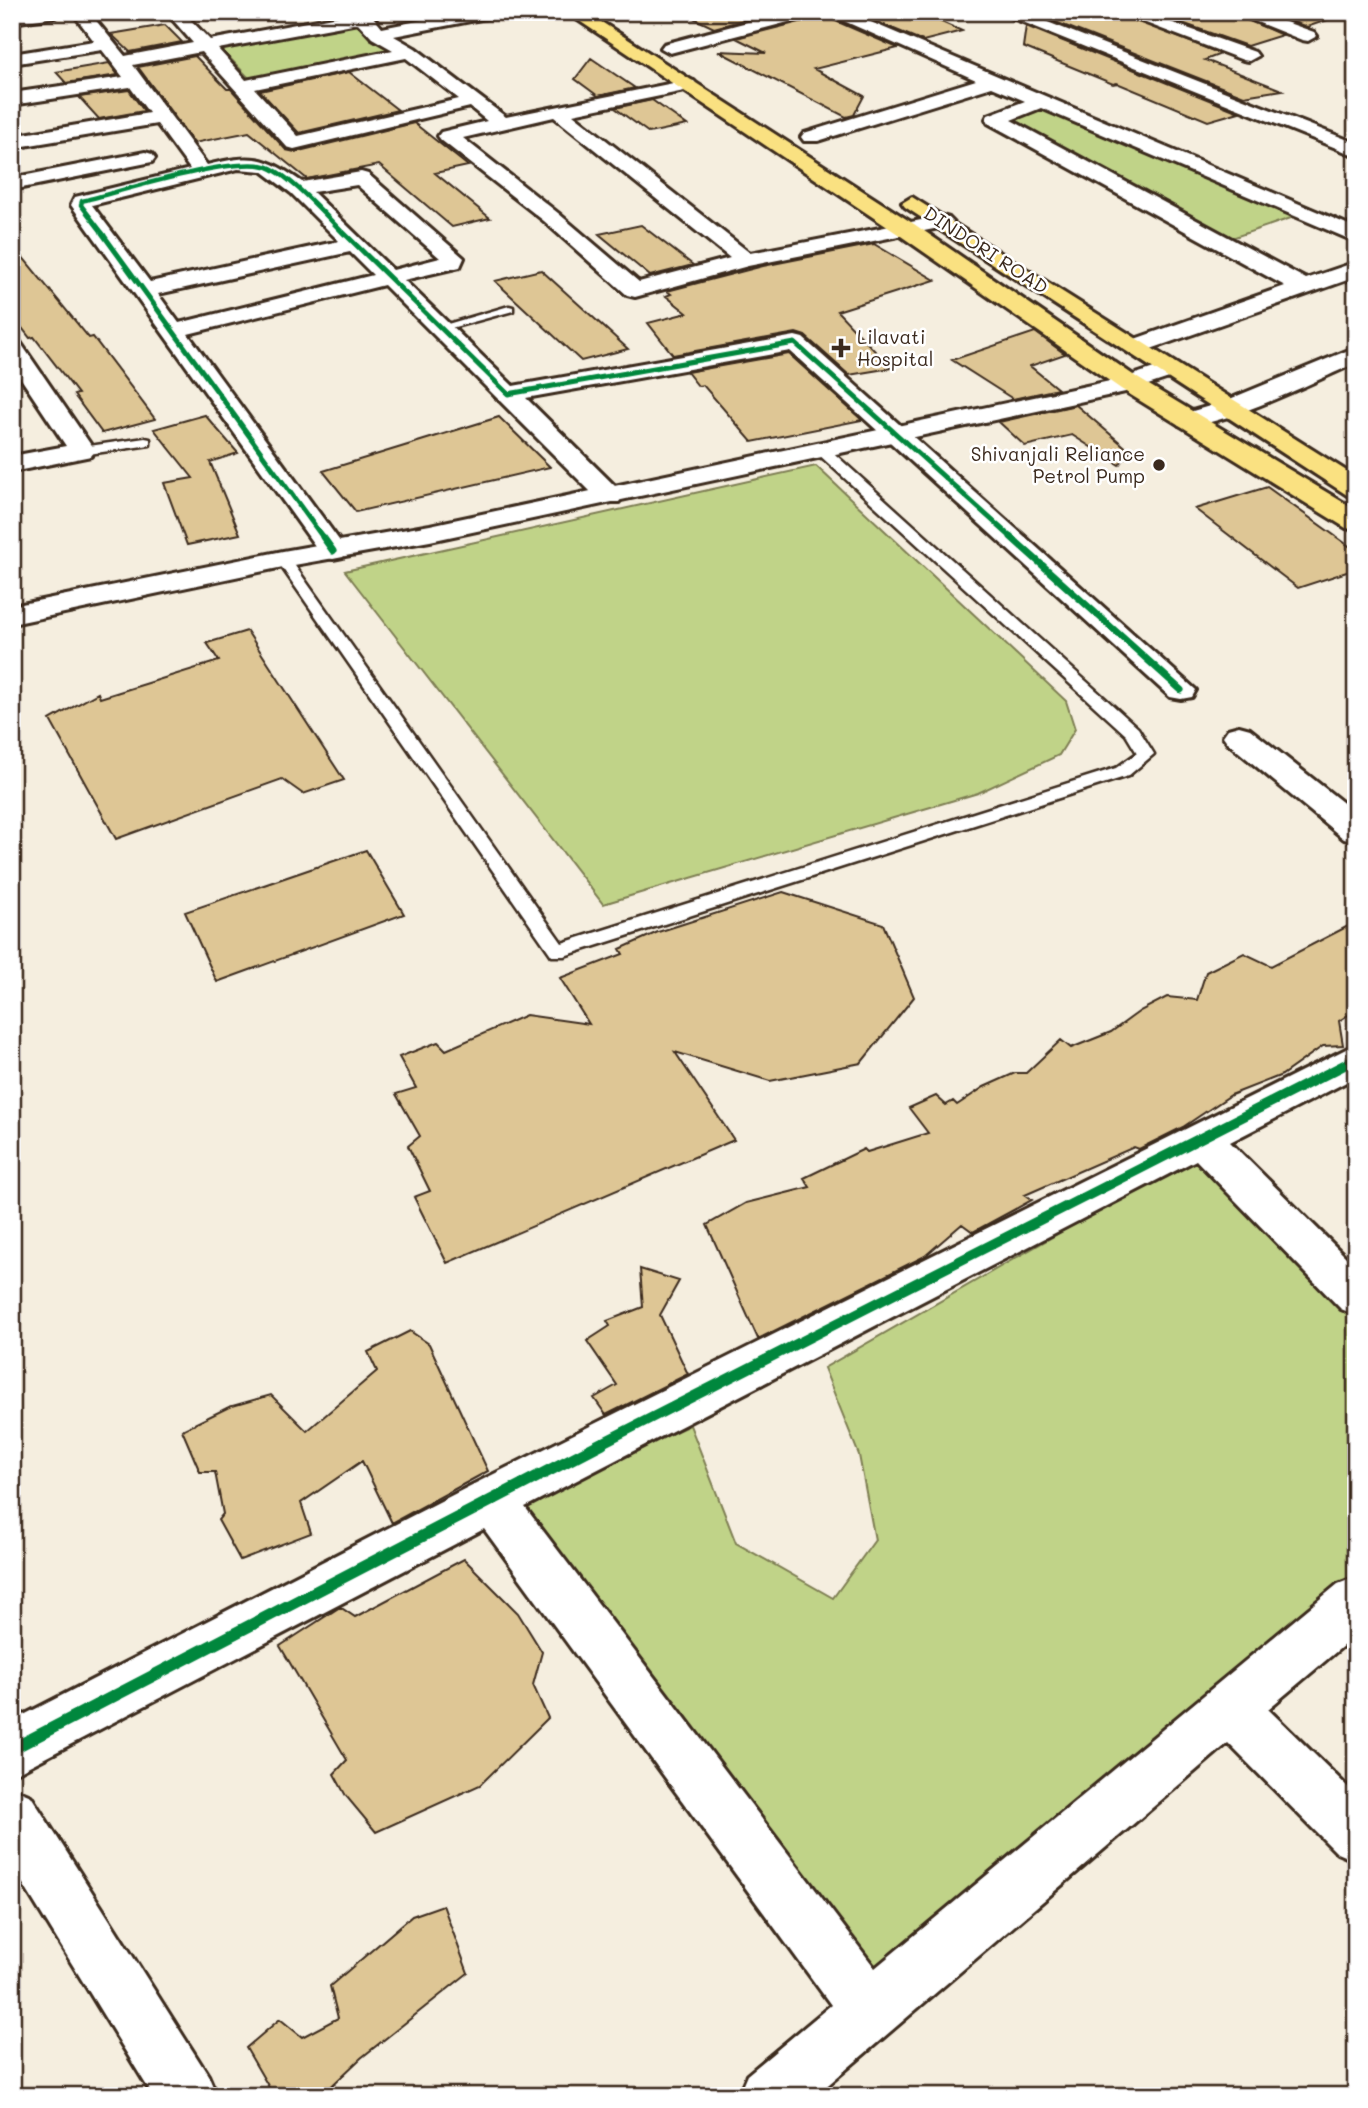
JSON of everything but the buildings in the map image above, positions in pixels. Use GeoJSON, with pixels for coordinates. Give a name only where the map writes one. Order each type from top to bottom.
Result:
{"type":"FeatureCollection","features":[{"type":"Feature","properties":{"kind":"main road"},"geometry":{"type":"LineString","coordinates":[[574,12],[906,229],[1130,384],[1356,522]]}},
{"type":"Feature","properties":{"kind":"main road"},"geometry":{"type":"LineString","coordinates":[[648,33],[692,62]]}},
{"type":"Feature","properties":{"kind":"main road"},"geometry":{"type":"LineString","coordinates":[[789,124],[833,151]]}},
{"type":"Feature","properties":{"kind":"main road","name":"DINDORI ROAD"},"geometry":{"type":"LineString","coordinates":[[898,194],[1356,489]]}},
{"type":"Feature","properties":{"kind":"street"},"geometry":{"type":"LineString","coordinates":[[19,15],[55,12]]}},
{"type":"Feature","properties":{"kind":"street"},"geometry":{"type":"LineString","coordinates":[[80,12],[121,62],[201,170]]}},
{"type":"Feature","properties":{"kind":"street"},"geometry":{"type":"LineString","coordinates":[[174,12],[294,143],[473,101]]}},
{"type":"Feature","properties":{"kind":"street"},"geometry":{"type":"LineString","coordinates":[[379,34],[491,12]]}},
{"type":"Feature","properties":{"kind":"street"},"geometry":{"type":"LineString","coordinates":[[670,48],[805,12]]}},
{"type":"Feature","properties":{"kind":"street"},"geometry":{"type":"LineString","coordinates":[[832,12],[1356,236]]}},
{"type":"Feature","properties":{"kind":"street"},"geometry":{"type":"LineString","coordinates":[[1006,12],[1356,150]]}},
{"type":"Feature","properties":{"kind":"street"},"geometry":{"type":"LineString","coordinates":[[1125,12],[1249,56]]}},
{"type":"Feature","properties":{"kind":"street"},"geometry":{"type":"LineString","coordinates":[[1240,12],[1308,36]]}},
{"type":"Feature","properties":{"kind":"street"},"geometry":{"type":"LineString","coordinates":[[121,62],[360,15],[379,34],[409,52],[502,123]]}},
{"type":"Feature","properties":{"kind":"street"},"geometry":{"type":"LineString","coordinates":[[1050,29],[1072,22]]}},
{"type":"Feature","properties":{"kind":"street"},"geometry":{"type":"LineString","coordinates":[[12,59],[106,44]]}},
{"type":"Feature","properties":{"kind":"street"},"geometry":{"type":"LineString","coordinates":[[242,86],[409,52]]}},
{"type":"Feature","properties":{"kind":"street"},"geometry":{"type":"LineString","coordinates":[[811,137],[992,80]]}},
{"type":"Feature","properties":{"kind":"street"},"geometry":{"type":"LineString","coordinates":[[12,99],[135,81]]}},
{"type":"Feature","properties":{"kind":"street"},"geometry":{"type":"LineString","coordinates":[[688,85],[448,136],[551,217],[635,290],[746,261],[942,222]]}},
{"type":"Feature","properties":{"kind":"street"},"geometry":{"type":"LineString","coordinates":[[1041,102],[995,119],[1305,289]]}},
{"type":"Feature","properties":{"kind":"street"},"geometry":{"type":"LineString","coordinates":[[558,111],[746,261]]}},
{"type":"Feature","properties":{"kind":"street"},"geometry":{"type":"LineString","coordinates":[[12,142],[162,117]]}},
{"type":"Feature","properties":{"kind":"street"},"geometry":{"type":"LineString","coordinates":[[1326,139],[1356,128]]}},
{"type":"Feature","properties":{"kind":"street"},"geometry":{"type":"LineString","coordinates":[[12,184],[185,150]]}},
{"type":"Feature","properties":{"kind":"street"},"geometry":{"type":"LineString","coordinates":[[333,551],[236,422],[145,290],[81,205],[82,201],[201,170],[255,162],[267,166],[298,188],[610,496]]}},
{"type":"Feature","properties":{"kind":"street"},"geometry":{"type":"LineString","coordinates":[[173,331],[445,266],[453,258],[361,178],[298,188]]}},
{"type":"Feature","properties":{"kind":"street"},"geometry":{"type":"LineString","coordinates":[[145,290],[355,244]]}},
{"type":"Feature","properties":{"kind":"street"},"geometry":{"type":"LineString","coordinates":[[1137,346],[1356,269]]}},
{"type":"Feature","properties":{"kind":"street"},"geometry":{"type":"LineString","coordinates":[[508,394],[795,343],[1181,690]]}},
{"type":"Feature","properties":{"kind":"street"},"geometry":{"type":"LineString","coordinates":[[12,347],[82,451],[12,464]]}},
{"type":"Feature","properties":{"kind":"street"},"geometry":{"type":"LineString","coordinates":[[1188,420],[1228,408],[1356,354]]}},
{"type":"Feature","properties":{"kind":"street"},"geometry":{"type":"LineString","coordinates":[[12,615],[610,496],[1130,384],[1169,370]]}},
{"type":"Feature","properties":{"kind":"street"},"geometry":{"type":"LineString","coordinates":[[1239,736],[1356,831]]}},
{"type":"Feature","properties":{"kind":"street"},"geometry":{"type":"LineString","coordinates":[[12,1749],[491,1500],[1356,1059]]}},
{"type":"Feature","properties":{"kind":"street"},"geometry":{"type":"LineString","coordinates":[[1200,1138],[1356,1296]]}},
{"type":"Feature","properties":{"kind":"street"},"geometry":{"type":"LineString","coordinates":[[491,1500],[871,2010]]}},
{"type":"Feature","properties":{"kind":"street"},"geometry":{"type":"LineString","coordinates":[[768,2096],[1356,1602]]}},
{"type":"Feature","properties":{"kind":"street"},"geometry":{"type":"LineString","coordinates":[[1230,1708],[1356,1835]]}},
{"type":"Feature","properties":{"kind":"street"},"geometry":{"type":"LineString","coordinates":[[12,1815],[187,2096]]}},
{"type":"Feature","properties":{"kind":"lane"},"geometry":{"type":"LineString","coordinates":[[440,328],[509,309]]}},
{"type":"Feature","properties":{"kind":"lane"},"geometry":{"type":"LineString","coordinates":[[82,451],[145,442]]}},
{"type":"Feature","properties":{"kind":"lane"},"geometry":{"type":"LineString","coordinates":[[284,559],[558,951],[1122,772],[1146,754],[1132,732],[822,450]]}},
{"type":"Feature","properties":{"kind":"green space"},"geometry":{"type":"Polygon","coordinates":[[[353,23],[395,51],[250,79],[219,47],[353,23]]]}},
{"type":"Feature","properties":{"kind":"green space"},"geometry":{"type":"Polygon","coordinates":[[[1044,106],[1294,214],[1294,217],[1226,240],[1004,122],[1044,106]]]}},
{"type":"Feature","properties":{"kind":"green space"},"geometry":{"type":"Polygon","coordinates":[[[816,466],[1066,701],[1075,729],[1059,755],[978,793],[603,904],[345,571],[816,466]]]}},
{"type":"Feature","properties":{"kind":"green space"},"geometry":{"type":"Polygon","coordinates":[[[1200,1152],[1356,1311],[1356,1574],[859,1992],[512,1506],[690,1425],[736,1543],[833,1598],[875,1540],[859,1455],[824,1368],[1200,1152]]]}},
{"type":"Feature","properties":{"kind":"cycle path"},"geometry":{"type":"LineString","coordinates":[[333,551],[81,205],[82,201],[238,163],[267,166],[298,189],[508,394],[795,343],[1181,690]]}},
{"type":"Feature","properties":{"kind":"cycle path"},"geometry":{"type":"LineString","coordinates":[[12,1749],[491,1500],[1356,1059]]}},
{"type":"Feature","properties":{"kind":"place","name":"Lilavati Hospital"},"geometry":{"type":"Point","coordinates":[841,348]}},
{"type":"Feature","properties":{"kind":"place","name":"Shivanjali Reliance Petrol Pump"},"geometry":{"type":"Point","coordinates":[1159,465]}}]}
